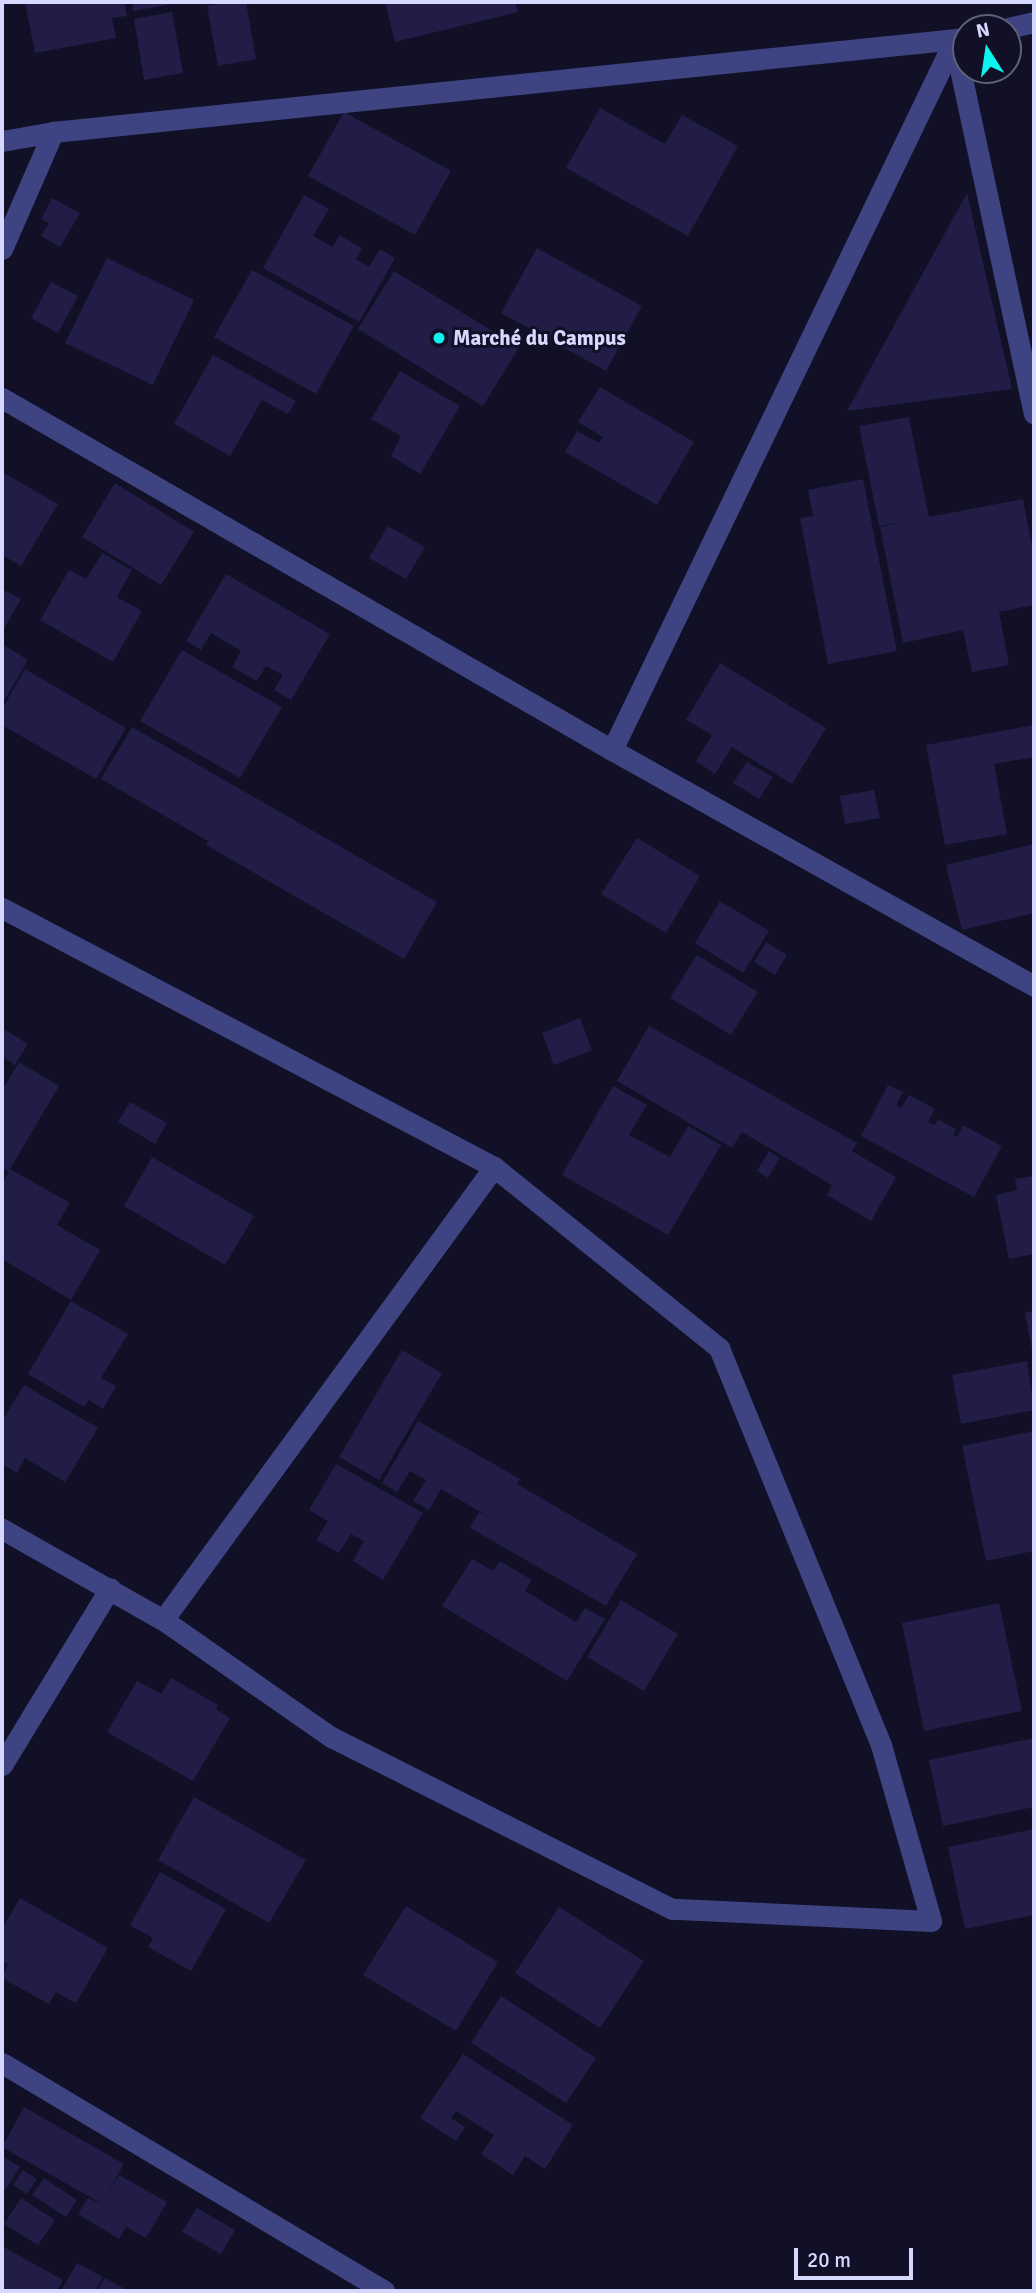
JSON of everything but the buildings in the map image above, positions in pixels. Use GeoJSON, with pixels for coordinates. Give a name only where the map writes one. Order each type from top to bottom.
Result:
{"type":"FeatureCollection","features":[{"type":"Feature","properties":{"kind":"street"},"geometry":{"type":"LineString","coordinates":[[2,141],[53,132],[952,41]]}},
{"type":"Feature","properties":{"kind":"street"},"geometry":{"type":"LineString","coordinates":[[612,750],[952,56]]}},
{"type":"Feature","properties":{"kind":"street"},"geometry":{"type":"LineString","coordinates":[[969,84],[1034,413]]}},
{"type":"Feature","properties":{"kind":"street"},"geometry":{"type":"LineString","coordinates":[[2,249],[53,132]]}},
{"type":"Feature","properties":{"kind":"street"},"geometry":{"type":"LineString","coordinates":[[2,398],[612,750],[1034,986]]}},
{"type":"Feature","properties":{"kind":"street"},"geometry":{"type":"LineString","coordinates":[[2,908],[494,1167],[719,1348],[881,1745],[931,1921],[672,1909],[331,1737],[163,1620],[2,1529]]}},
{"type":"Feature","properties":{"kind":"street"},"geometry":{"type":"LineString","coordinates":[[163,1620],[494,1167]]}},
{"type":"Feature","properties":{"kind":"street"},"geometry":{"type":"LineString","coordinates":[[2,1765],[110,1588]]}},
{"type":"Feature","properties":{"kind":"street"},"geometry":{"type":"LineString","coordinates":[[2,2063],[384,2291]]}},
{"type":"Feature","properties":{"kind":"place","name":"Marché du Campus"},"geometry":{"type":"Point","coordinates":[439,338]}}]}
